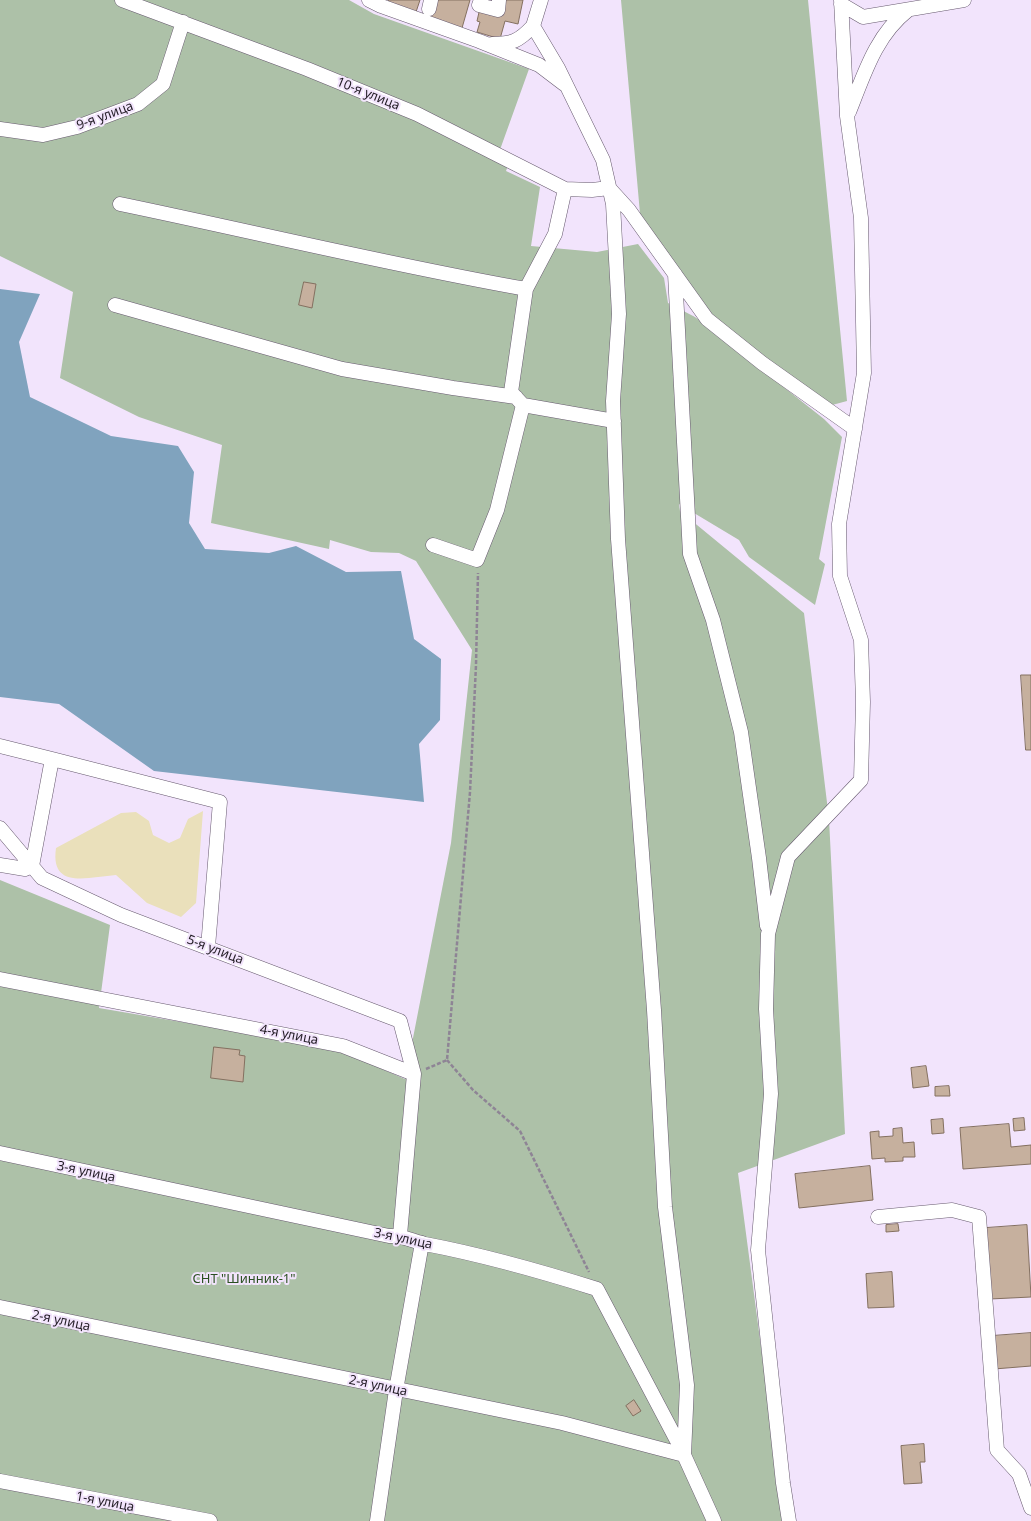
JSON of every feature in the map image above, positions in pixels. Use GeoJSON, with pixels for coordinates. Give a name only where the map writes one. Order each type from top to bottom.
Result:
{"type":"FeatureCollection","features":[{"type":"Feature","properties":{"kind":"street","name":"10-я улица"},"geometry":{"type":"LineString","coordinates":[[122,0],[307,69],[417,114],[566,189],[592,190],[609,188]]}},
{"type":"Feature","properties":{"kind":"street"},"geometry":{"type":"LineString","coordinates":[[369,0],[381,6],[488,44],[539,65],[566,86]]}},
{"type":"Feature","properties":{"kind":"street"},"geometry":{"type":"LineString","coordinates":[[481,0],[479,5],[498,10],[499,0]]}},
{"type":"Feature","properties":{"kind":"street"},"geometry":{"type":"LineString","coordinates":[[488,44],[508,44],[522,38],[533,26],[541,0]]}},
{"type":"Feature","properties":{"kind":"street"},"geometry":{"type":"LineString","coordinates":[[841,2],[863,17],[964,0]]}},
{"type":"Feature","properties":{"kind":"street"},"geometry":{"type":"LineString","coordinates":[[768,934],[788,857],[861,780],[863,702],[861,640],[840,576],[839,524],[864,373],[861,218],[847,116],[841,2]]}},
{"type":"Feature","properties":{"kind":"street"},"geometry":{"type":"LineString","coordinates":[[847,116],[876,46],[886,30],[908,10]]}},
{"type":"Feature","properties":{"kind":"street","name":"9-я улица"},"geometry":{"type":"LineString","coordinates":[[0,129],[43,135],[77,127],[138,104],[164,84],[183,22]]}},
{"type":"Feature","properties":{"kind":"street"},"geometry":{"type":"LineString","coordinates":[[533,26],[566,86],[603,160],[613,204],[619,314],[613,401],[618,539],[654,1010],[665,1207],[687,1385],[684,1455]]}},
{"type":"Feature","properties":{"kind":"street"},"geometry":{"type":"LineString","coordinates":[[609,188],[629,210],[707,319],[762,363],[855,429]]}},
{"type":"Feature","properties":{"kind":"street"},"geometry":{"type":"LineString","coordinates":[[519,401],[511,392],[526,289],[555,234],[566,189]]}},
{"type":"Feature","properties":{"kind":"street"},"geometry":{"type":"LineString","coordinates":[[120,204],[263,233],[428,272],[526,289]]}},
{"type":"Feature","properties":{"kind":"street"},"geometry":{"type":"LineString","coordinates":[[675,274],[690,554],[713,620],[741,732],[768,934],[766,1009],[771,1094],[758,1250],[783,1483],[789,1521]]}},
{"type":"Feature","properties":{"kind":"street"},"geometry":{"type":"LineString","coordinates":[[115,305],[342,369],[453,388],[614,421]]}},
{"type":"Feature","properties":{"kind":"street"},"geometry":{"type":"LineString","coordinates":[[433,545],[477,560],[497,510],[519,401]]}},
{"type":"Feature","properties":{"kind":"street"},"geometry":{"type":"LineString","coordinates":[[0,746],[220,802],[208,947]]}},
{"type":"Feature","properties":{"kind":"street"},"geometry":{"type":"LineString","coordinates":[[0,865],[25,868],[32,866],[52,759]]}},
{"type":"Feature","properties":{"kind":"street","name":"5-я улица"},"geometry":{"type":"LineString","coordinates":[[0,828],[42,878],[120,915],[208,947],[400,1021],[414,1074]]}},
{"type":"Feature","properties":{"kind":"street","name":"4-я улица"},"geometry":{"type":"LineString","coordinates":[[0,979],[343,1046],[414,1074]]}},
{"type":"Feature","properties":{"kind":"street"},"geometry":{"type":"LineString","coordinates":[[400,1236],[414,1074]]}},
{"type":"Feature","properties":{"kind":"street","name":"3-я улица"},"geometry":{"type":"LineString","coordinates":[[0,1153],[389,1236],[400,1236],[422,1243],[471,1252],[597,1289]]}},
{"type":"Feature","properties":{"kind":"street"},"geometry":{"type":"LineString","coordinates":[[878,1217],[952,1210],[978,1217],[997,1450],[1018,1474],[1031,1508]]}},
{"type":"Feature","properties":{"kind":"street"},"geometry":{"type":"LineString","coordinates":[[377,1521],[396,1390],[422,1243]]}},
{"type":"Feature","properties":{"kind":"street"},"geometry":{"type":"LineString","coordinates":[[597,1289],[684,1455],[714,1521]]}},
{"type":"Feature","properties":{"kind":"street","name":"2-я улица"},"geometry":{"type":"LineString","coordinates":[[0,1307],[396,1390],[562,1423],[684,1455]]}},
{"type":"Feature","properties":{"kind":"street","name":"1-я улица"},"geometry":{"type":"LineString","coordinates":[[0,1481],[210,1521]]}},
{"type":"Feature","properties":{"kind":"path"},"geometry":{"type":"LineString","coordinates":[[479,554],[476,594],[476,665],[470,792],[447,1060],[473,1090],[520,1131],[597,1289]]}},
{"type":"Feature","properties":{"kind":"path"},"geometry":{"type":"LineString","coordinates":[[414,1074],[447,1060]]}},
{"type":"Feature","properties":{"kind":"green space","name":"СНТ \"Шинник-1\""},"geometry":{"type":"Polygon","coordinates":[[[0,0],[349,0],[374,14],[529,69],[497,158],[509,163],[506,171],[540,187],[531,246],[597,252],[638,244],[664,278],[668,303],[695,317],[824,419],[842,437],[819,559],[825,564],[815,605],[749,557],[739,540],[679,504],[680,511],[804,613],[829,819],[845,1134],[738,1173],[784,1521],[0,1521],[0,880],[110,925],[99,1008],[334,1048],[405,1079],[451,843],[472,650],[416,561],[399,553],[371,552],[330,540],[329,549],[211,523],[222,445],[139,417],[60,378],[73,292],[0,256],[0,0]]]}},
{"type":"Feature","properties":{"kind":"green space"},"geometry":{"type":"Polygon","coordinates":[[[621,0],[808,0],[847,401],[821,408],[704,314],[642,236],[621,0]]]}},
{"type":"Feature","properties":{"kind":"sand"},"geometry":{"type":"Polygon","coordinates":[[[203,811],[196,903],[181,917],[147,903],[116,875],[73,878],[65,876],[59,870],[56,861],[56,848],[121,813],[136,812],[149,821],[153,835],[169,843],[180,838],[188,819],[203,811]]]}},
{"type":"Feature","properties":{"kind":"water"},"geometry":{"type":"Polygon","coordinates":[[[0,289],[40,294],[19,342],[30,397],[111,436],[178,446],[194,472],[189,523],[205,549],[269,553],[296,546],[346,572],[401,571],[414,639],[441,659],[440,720],[419,744],[424,802],[154,771],[59,704],[0,697],[0,289]]]}},
{"type":"Feature","properties":{"kind":"building"},"geometry":{"type":"Polygon","coordinates":[[[389,0],[420,0],[416,12],[387,5],[389,0]]]}},
{"type":"Feature","properties":{"kind":"building"},"geometry":{"type":"Polygon","coordinates":[[[437,0],[470,0],[462,28],[430,21],[437,0]]]}},
{"type":"Feature","properties":{"kind":"building"},"geometry":{"type":"Polygon","coordinates":[[[506,0],[523,0],[518,24],[505,21],[500,39],[477,32],[480,22],[477,21],[480,8],[506,0]]]}},
{"type":"Feature","properties":{"kind":"building"},"geometry":{"type":"Polygon","coordinates":[[[304,282],[316,284],[312,308],[299,305],[304,282]]]}},
{"type":"Feature","properties":{"kind":"building"},"geometry":{"type":"Polygon","coordinates":[[[1021,675],[1031,675],[1031,750],[1026,750],[1021,675]]]}},
{"type":"Feature","properties":{"kind":"building"},"geometry":{"type":"Polygon","coordinates":[[[214,1047],[240,1050],[239,1055],[245,1056],[243,1082],[211,1078],[214,1047]]]}},
{"type":"Feature","properties":{"kind":"building"},"geometry":{"type":"Polygon","coordinates":[[[926,1066],[929,1086],[913,1088],[911,1068],[926,1066]]]}},
{"type":"Feature","properties":{"kind":"building"},"geometry":{"type":"Polygon","coordinates":[[[949,1086],[950,1096],[935,1096],[935,1087],[949,1086]]]}},
{"type":"Feature","properties":{"kind":"building"},"geometry":{"type":"Polygon","coordinates":[[[1024,1118],[1025,1130],[1014,1131],[1013,1119],[1024,1118]]]}},
{"type":"Feature","properties":{"kind":"building"},"geometry":{"type":"Polygon","coordinates":[[[943,1119],[944,1133],[932,1134],[931,1120],[943,1119]]]}},
{"type":"Feature","properties":{"kind":"building"},"geometry":{"type":"Polygon","coordinates":[[[1009,1124],[1011,1147],[1031,1145],[1031,1164],[963,1169],[960,1128],[1009,1124]]]}},
{"type":"Feature","properties":{"kind":"building"},"geometry":{"type":"Polygon","coordinates":[[[902,1128],[903,1143],[914,1142],[915,1157],[903,1157],[903,1161],[885,1162],[885,1158],[872,1159],[870,1132],[879,1131],[879,1137],[893,1136],[893,1129],[902,1128]]]}},
{"type":"Feature","properties":{"kind":"building"},"geometry":{"type":"Polygon","coordinates":[[[870,1166],[873,1200],[799,1208],[795,1174],[870,1166]]]}},
{"type":"Feature","properties":{"kind":"building"},"geometry":{"type":"Polygon","coordinates":[[[898,1224],[899,1231],[886,1232],[886,1225],[898,1224]]]}},
{"type":"Feature","properties":{"kind":"building"},"geometry":{"type":"Polygon","coordinates":[[[1027,1225],[1031,1297],[990,1299],[986,1228],[1027,1225]]]}},
{"type":"Feature","properties":{"kind":"building"},"geometry":{"type":"Polygon","coordinates":[[[892,1272],[894,1307],[868,1308],[866,1274],[892,1272]]]}},
{"type":"Feature","properties":{"kind":"building"},"geometry":{"type":"Polygon","coordinates":[[[1031,1333],[1031,1366],[994,1369],[992,1336],[1031,1333]]]}},
{"type":"Feature","properties":{"kind":"building"},"geometry":{"type":"Polygon","coordinates":[[[634,1400],[641,1411],[633,1416],[626,1406],[634,1400]]]}},
{"type":"Feature","properties":{"kind":"building"},"geometry":{"type":"Polygon","coordinates":[[[924,1444],[925,1462],[920,1462],[922,1483],[904,1484],[901,1446],[924,1444]]]}}]}
